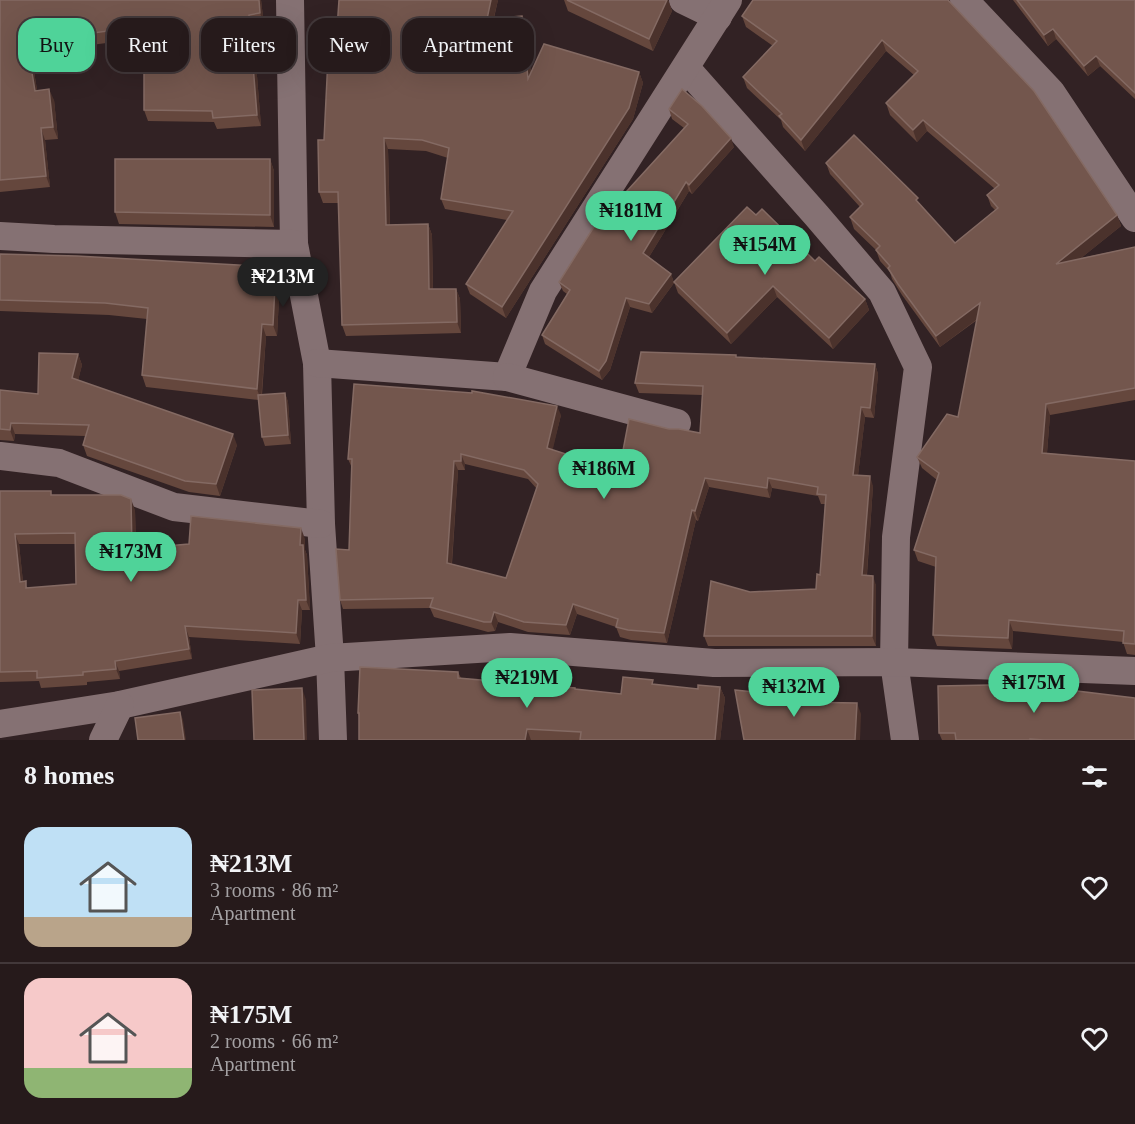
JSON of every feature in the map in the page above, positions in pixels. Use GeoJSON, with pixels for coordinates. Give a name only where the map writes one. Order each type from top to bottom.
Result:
{"type":"FeatureCollection","features":[{"type":"Feature","properties":{"kind":"street"},"geometry":{"type":"LineString","coordinates":[[290,0],[294,244],[317,363],[321,524],[333,740]]}},
{"type":"Feature","properties":{"kind":"street"},"geometry":{"type":"LineString","coordinates":[[507,376],[543,291],[723,8],[683,0]]}},
{"type":"Feature","properties":{"kind":"street"},"geometry":{"type":"LineString","coordinates":[[964,0],[1051,92],[1135,218]]}},
{"type":"Feature","properties":{"kind":"street"},"geometry":{"type":"LineString","coordinates":[[686,68],[818,216],[882,292],[918,367],[896,537],[894,663],[905,740]]}},
{"type":"Feature","properties":{"kind":"street"},"geometry":{"type":"LineString","coordinates":[[0,236],[65,240],[294,244]]}},
{"type":"Feature","properties":{"kind":"street"},"geometry":{"type":"LineString","coordinates":[[317,363],[507,376],[677,423]]}},
{"type":"Feature","properties":{"kind":"street"},"geometry":{"type":"LineString","coordinates":[[0,456],[59,463],[174,507],[321,524]]}},
{"type":"Feature","properties":{"kind":"street"},"geometry":{"type":"LineString","coordinates":[[0,724],[120,705],[330,658],[510,647],[714,663],[894,663],[1135,671]]}},
{"type":"Feature","properties":{"kind":"street"},"geometry":{"type":"LineString","coordinates":[[103,740],[120,705]]}},
{"type":"Feature","properties":{"kind":"building"},"geometry":{"type":"Polygon","coordinates":[[[0,0],[259,0],[260,13],[249,15],[249,18],[201,18],[201,72],[254,72],[257,115],[213,118],[212,111],[144,110],[144,72],[189,72],[189,18],[107,18],[107,31],[95,33],[95,18],[18,18],[18,72],[32,72],[35,91],[49,89],[53,127],[41,128],[46,176],[0,180],[0,0]]]}},
{"type":"Feature","properties":{"kind":"building"},"geometry":{"type":"Polygon","coordinates":[[[339,0],[491,0],[487,18],[402,18],[402,72],[527,72],[528,79],[531,72],[534,72],[534,66],[544,44],[639,72],[629,108],[502,307],[466,284],[513,211],[441,199],[449,148],[422,140],[384,138],[386,225],[428,224],[429,289],[456,289],[457,322],[342,325],[338,192],[319,192],[318,140],[324,140],[327,72],[390,72],[390,18],[338,18],[339,0]]]}},
{"type":"Feature","properties":{"kind":"building"},"geometry":{"type":"Polygon","coordinates":[[[567,0],[667,0],[649,39],[567,0]]]}},
{"type":"Feature","properties":{"kind":"building"},"geometry":{"type":"Polygon","coordinates":[[[753,0],[948,0],[1034,91],[1117,215],[1056,264],[1135,247],[1135,388],[1046,404],[1042,453],[1135,461],[1135,644],[1123,643],[1124,631],[1009,620],[1008,638],[933,635],[936,557],[914,550],[939,473],[917,457],[947,414],[958,417],[980,303],[936,336],[898,284],[888,268],[890,266],[876,250],[880,246],[850,217],[863,204],[826,163],[854,135],[918,198],[916,200],[955,243],[998,208],[987,195],[999,185],[923,120],[913,130],[886,103],[918,71],[882,40],[801,140],[779,116],[782,114],[743,77],[777,41],[742,16],[753,0]]]}},
{"type":"Feature","properties":{"kind":"building"},"geometry":{"type":"Polygon","coordinates":[[[1017,0],[1135,0],[1135,93],[1096,56],[1084,66],[1053,29],[1044,35],[1017,0]]]}},
{"type":"Feature","properties":{"kind":"building"},"geometry":{"type":"Polygon","coordinates":[[[522,16],[522,18],[499,18],[522,16]]]}},
{"type":"Feature","properties":{"kind":"building"},"geometry":{"type":"Polygon","coordinates":[[[682,89],[702,106],[731,138],[689,185],[686,182],[643,253],[671,274],[649,304],[626,298],[606,361],[599,371],[542,335],[570,290],[559,282],[597,222],[596,225],[688,124],[669,109],[682,89]]]}},
{"type":"Feature","properties":{"kind":"building"},"geometry":{"type":"Polygon","coordinates":[[[115,159],[270,159],[270,215],[115,212],[115,159]]]}},
{"type":"Feature","properties":{"kind":"building"},"geometry":{"type":"Polygon","coordinates":[[[747,207],[756,215],[762,209],[815,261],[819,257],[865,299],[829,338],[773,286],[727,333],[674,282],[747,207]]]}},
{"type":"Feature","properties":{"kind":"building"},"geometry":{"type":"Polygon","coordinates":[[[0,254],[276,267],[273,325],[262,324],[257,389],[142,375],[148,308],[105,303],[0,300],[0,254]]]}},
{"type":"Feature","properties":{"kind":"building"},"geometry":{"type":"Polygon","coordinates":[[[641,352],[736,355],[736,357],[875,364],[870,408],[861,407],[853,475],[870,476],[862,575],[873,576],[872,636],[704,636],[711,581],[750,592],[816,589],[817,574],[820,575],[826,495],[817,494],[818,487],[768,478],[767,488],[705,478],[695,511],[692,510],[664,633],[616,627],[618,619],[573,604],[566,625],[524,622],[494,612],[491,622],[484,622],[430,607],[433,598],[340,600],[336,549],[349,550],[352,459],[348,459],[354,384],[472,393],[472,391],[557,406],[547,448],[575,457],[573,464],[617,482],[629,419],[669,429],[700,433],[703,386],[635,383],[641,352]],[[461,454],[461,461],[454,461],[447,563],[506,578],[538,484],[524,470],[461,454]]]}},
{"type":"Feature","properties":{"kind":"building"},"geometry":{"type":"Polygon","coordinates":[[[39,353],[78,354],[72,378],[233,434],[216,484],[185,481],[83,445],[89,425],[11,423],[10,430],[0,429],[0,390],[38,394],[39,353]]]}},
{"type":"Feature","properties":{"kind":"building"},"geometry":{"type":"Polygon","coordinates":[[[285,393],[288,435],[262,437],[258,395],[285,393]]]}},
{"type":"Feature","properties":{"kind":"building"},"geometry":{"type":"Polygon","coordinates":[[[0,491],[51,491],[51,495],[121,495],[131,499],[132,549],[189,544],[191,516],[301,528],[300,545],[303,545],[306,600],[298,600],[296,633],[185,626],[189,649],[115,661],[116,669],[83,672],[83,675],[37,678],[37,671],[0,672],[0,491]],[[75,533],[15,534],[20,582],[26,581],[26,588],[76,584],[75,533]]]}},
{"type":"Feature","properties":{"kind":"building"},"geometry":{"type":"Polygon","coordinates":[[[360,667],[458,672],[458,678],[621,694],[623,677],[653,680],[652,684],[698,689],[698,685],[720,687],[715,740],[580,740],[581,732],[527,729],[525,740],[359,740],[360,667]]]}},
{"type":"Feature","properties":{"kind":"building"},"geometry":{"type":"Polygon","coordinates":[[[1044,684],[1044,687],[1135,698],[1135,740],[956,740],[955,733],[939,733],[938,686],[1044,684]]]}},
{"type":"Feature","properties":{"kind":"building"},"geometry":{"type":"Polygon","coordinates":[[[302,688],[304,740],[254,740],[252,690],[302,688]]]}},
{"type":"Feature","properties":{"kind":"building"},"geometry":{"type":"Polygon","coordinates":[[[735,690],[795,696],[795,702],[857,703],[855,740],[744,740],[735,690]]]}},
{"type":"Feature","properties":{"kind":"building"},"geometry":{"type":"Polygon","coordinates":[[[180,712],[184,740],[138,740],[135,718],[180,712]]]}}]}
